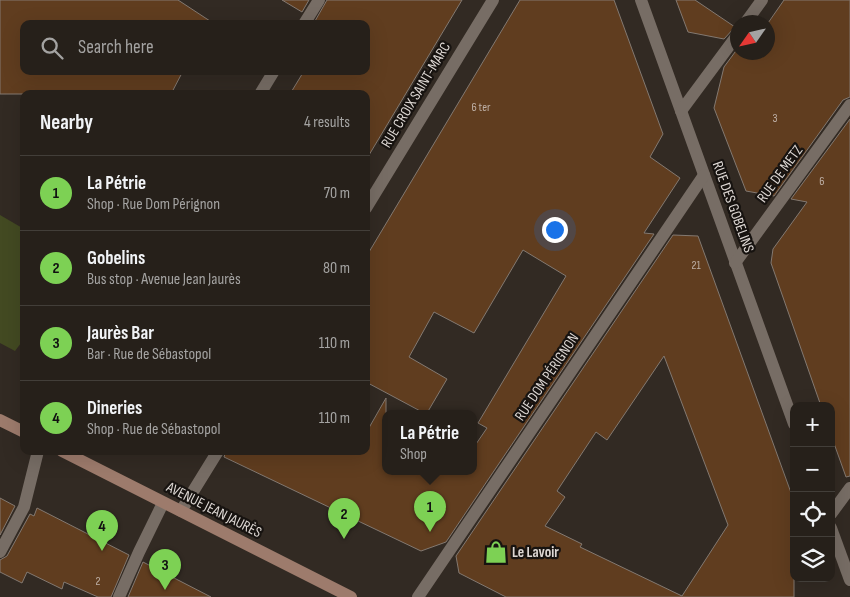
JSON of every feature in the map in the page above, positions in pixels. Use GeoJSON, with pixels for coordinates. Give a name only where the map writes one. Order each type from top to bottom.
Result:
{"type":"FeatureCollection","features":[{"type":"Feature","properties":{"kind":"main road"},"geometry":{"type":"LineString","coordinates":[[0,420],[20,430]]}},
{"type":"Feature","properties":{"kind":"main road","name":"AVENUE JEAN JAURÈS"},"geometry":{"type":"LineString","coordinates":[[70,455],[351,597]]}},
{"type":"Feature","properties":{"kind":"street"},"geometry":{"type":"LineString","coordinates":[[307,20],[320,0]]}},
{"type":"Feature","properties":{"kind":"street","name":"RUE CROIX SAINT-MARC"},"geometry":{"type":"LineString","coordinates":[[370,201],[493,0]]}},
{"type":"Feature","properties":{"kind":"street","name":"RUE DES GOBELINS"},"geometry":{"type":"LineString","coordinates":[[641,0],[790,413]]}},
{"type":"Feature","properties":{"kind":"street"},"geometry":{"type":"LineString","coordinates":[[751,15],[762,0]]}},
{"type":"Feature","properties":{"kind":"street"},"geometry":{"type":"LineString","coordinates":[[681,111],[730,45]]}},
{"type":"Feature","properties":{"kind":"street"},"geometry":{"type":"LineString","coordinates":[[262,90],[272,75]]}},
{"type":"Feature","properties":{"kind":"street","name":"RUE DE METZ"},"geometry":{"type":"LineString","coordinates":[[735,263],[850,105]]}},
{"type":"Feature","properties":{"kind":"street","name":"RUE DOM PÉRIGNON"},"geometry":{"type":"LineString","coordinates":[[418,597],[704,175]]}},
{"type":"Feature","properties":{"kind":"street"},"geometry":{"type":"LineString","coordinates":[[0,552],[24,508],[37,455]]}},
{"type":"Feature","properties":{"kind":"street"},"geometry":{"type":"LineString","coordinates":[[181,511],[216,455]]}},
{"type":"Feature","properties":{"kind":"street"},"geometry":{"type":"LineString","coordinates":[[835,509],[850,488]]}},
{"type":"Feature","properties":{"kind":"street"},"geometry":{"type":"LineString","coordinates":[[119,597],[163,502]]}},
{"type":"Feature","properties":{"kind":"street"},"geometry":{"type":"LineString","coordinates":[[834,537],[850,580]]}},
{"type":"Feature","properties":{"kind":"green space"},"geometry":{"type":"Polygon","coordinates":[[[0,215],[20,227],[20,344],[15,351],[0,343],[0,215]]]}},
{"type":"Feature","properties":{"kind":"building"},"geometry":{"type":"Polygon","coordinates":[[[0,0],[178,0],[208,20],[20,20],[20,75],[181,75],[173,90],[20,90],[20,94],[0,94],[0,0]]]}},
{"type":"Feature","properties":{"kind":"building"},"geometry":{"type":"Polygon","coordinates":[[[282,0],[309,0],[302,12],[282,0]]]}},
{"type":"Feature","properties":{"kind":"building"},"geometry":{"type":"Polygon","coordinates":[[[327,0],[462,0],[370,153],[370,90],[292,90],[302,75],[370,75],[370,20],[316,20],[327,0]]]}},
{"type":"Feature","properties":{"kind":"building"},"geometry":{"type":"Polygon","coordinates":[[[520,0],[614,0],[663,134],[650,157],[680,178],[644,233],[654,234],[446,542],[421,551],[224,457],[225,455],[370,455],[370,426],[386,398],[386,410],[382,410],[382,475],[477,475],[477,443],[487,428],[478,423],[566,276],[523,250],[474,333],[434,312],[409,357],[447,379],[429,410],[418,410],[370,384],[370,250],[520,0]]]}},
{"type":"Feature","properties":{"kind":"building"},"geometry":{"type":"Polygon","coordinates":[[[676,0],[695,0],[730,24],[730,32],[724,39],[688,32],[676,0]]]}},
{"type":"Feature","properties":{"kind":"building"},"geometry":{"type":"Polygon","coordinates":[[[784,0],[850,0],[850,97],[843,100],[774,196],[746,191],[714,108],[724,67],[730,59],[775,60],[774,15],[784,0]]]}},
{"type":"Feature","properties":{"kind":"building"},"geometry":{"type":"Polygon","coordinates":[[[850,119],[850,476],[846,477],[835,446],[835,402],[820,402],[771,263],[773,249],[807,202],[791,199],[850,119]]]}},
{"type":"Feature","properties":{"kind":"building"},"geometry":{"type":"Polygon","coordinates":[[[673,235],[698,236],[790,490],[790,582],[794,582],[794,597],[506,597],[459,573],[456,556],[673,235]],[[664,356],[607,440],[596,432],[557,491],[565,497],[545,526],[582,544],[580,547],[682,596],[728,525],[664,356]]]}},
{"type":"Feature","properties":{"kind":"building"},"geometry":{"type":"Polygon","coordinates":[[[0,498],[15,506],[0,535],[0,498]]]}},
{"type":"Feature","properties":{"kind":"building"},"geometry":{"type":"Polygon","coordinates":[[[37,508],[129,555],[111,597],[98,597],[64,582],[62,589],[27,572],[22,583],[0,572],[0,560],[7,556],[30,514],[34,516],[37,508]]]}},
{"type":"Feature","properties":{"kind":"building"},"geometry":{"type":"Polygon","coordinates":[[[143,562],[211,597],[128,597],[143,562]]]}},
{"type":"Feature","properties":{"kind":"place","name":"La Pétrie"},"geometry":{"type":"Point","coordinates":[430,532]}},
{"type":"Feature","properties":{"kind":"place","name":"Gobelins"},"geometry":{"type":"Point","coordinates":[344,539]}},
{"type":"Feature","properties":{"kind":"place","name":"Dineries"},"geometry":{"type":"Point","coordinates":[102,551]}},
{"type":"Feature","properties":{"kind":"place","name":"Le Lavoir"},"geometry":{"type":"Point","coordinates":[496,552]}},
{"type":"Feature","properties":{"kind":"place","name":"Jaurès Bar"},"geometry":{"type":"Point","coordinates":[165,590]}}]}
